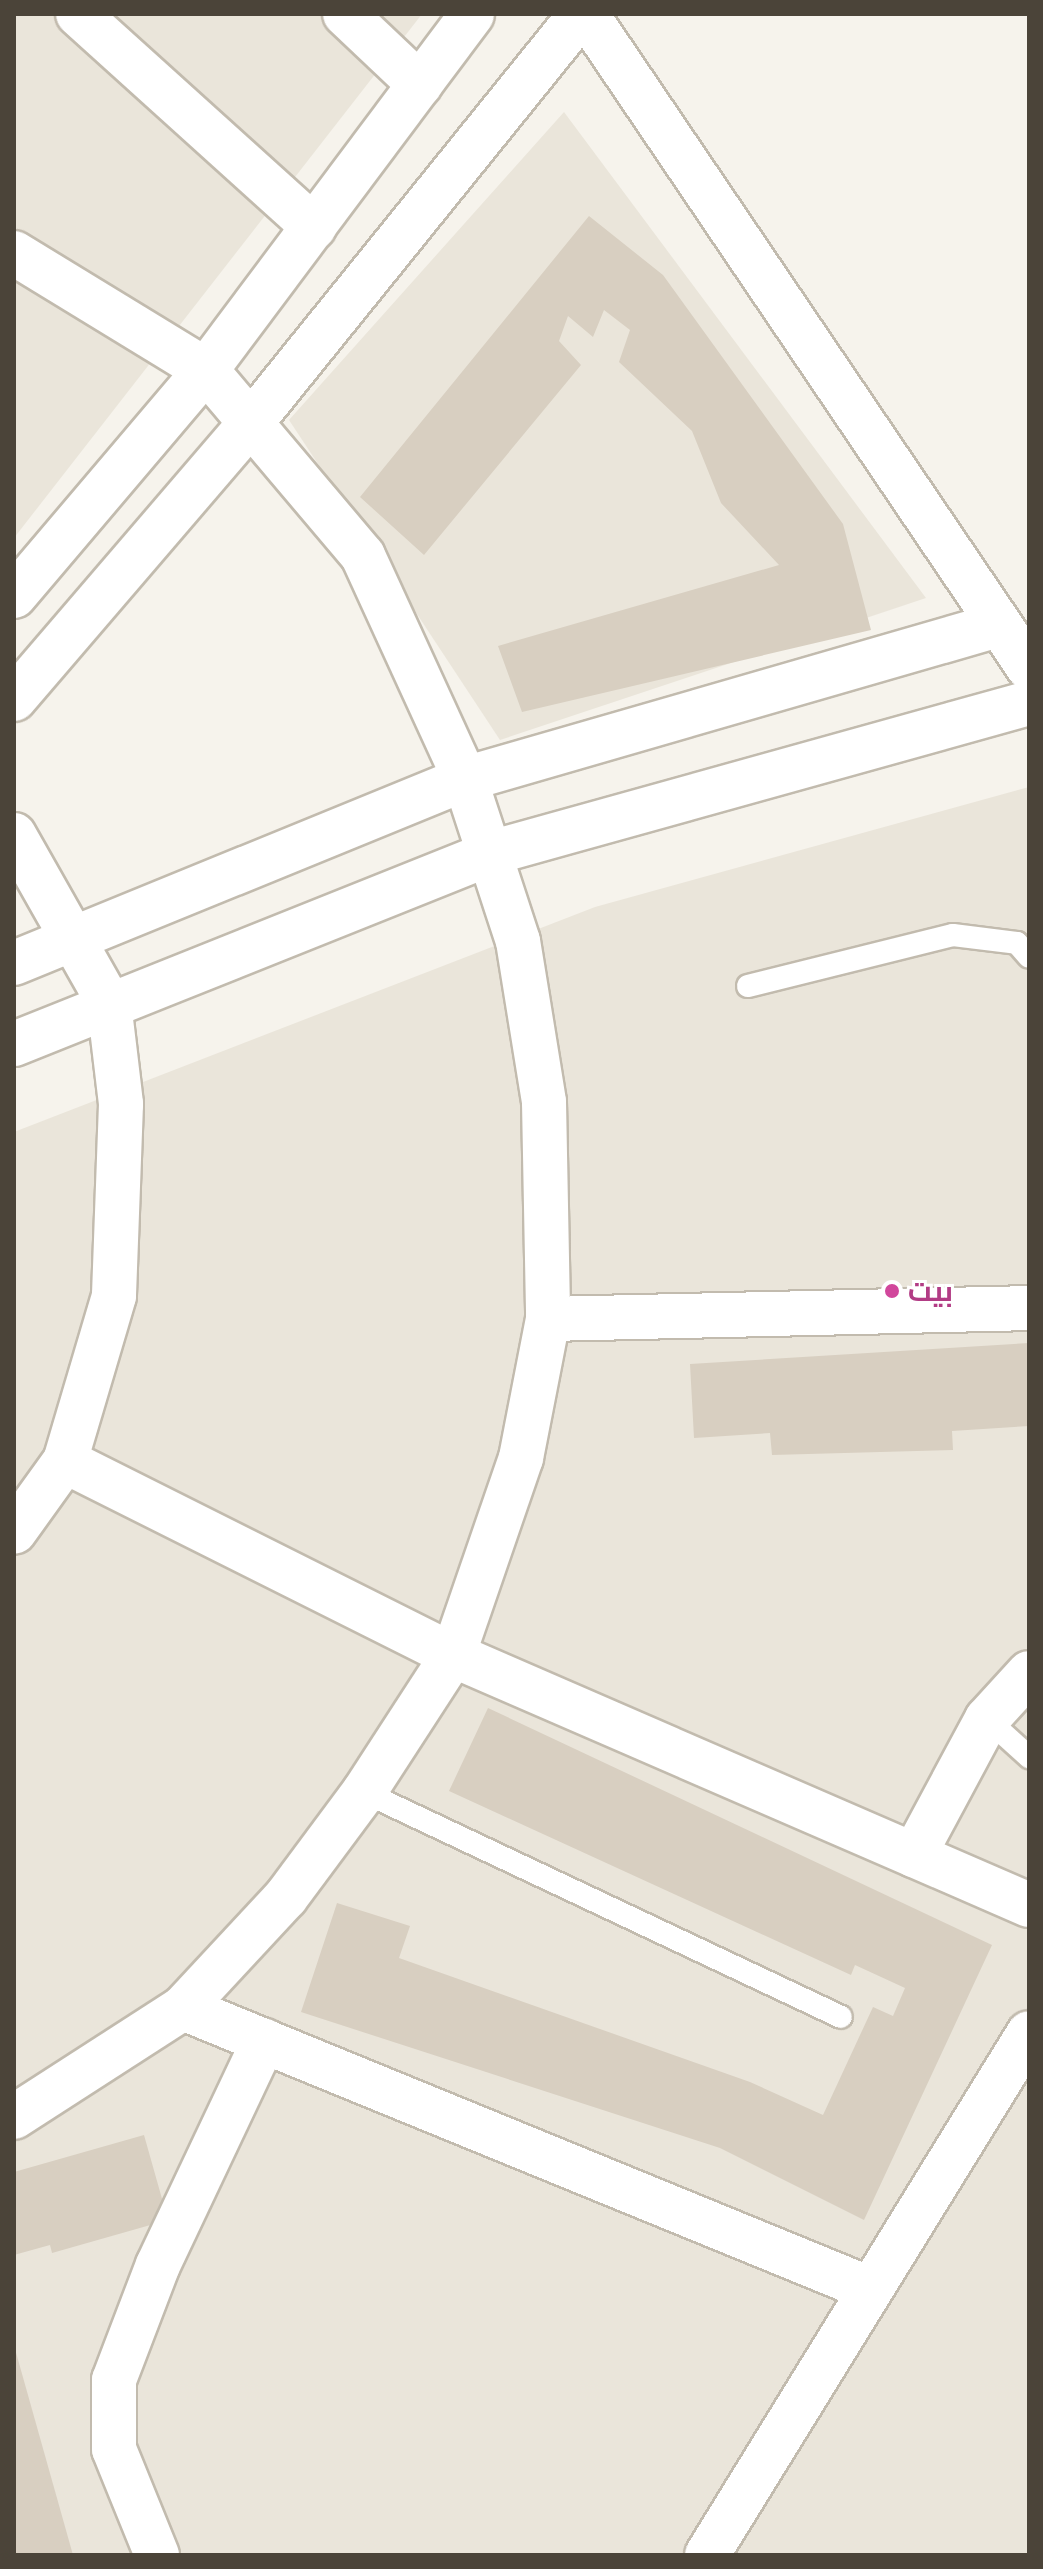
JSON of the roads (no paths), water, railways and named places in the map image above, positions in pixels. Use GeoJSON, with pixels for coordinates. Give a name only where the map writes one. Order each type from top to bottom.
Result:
{"type":"FeatureCollection","features":[{"type":"Feature","properties":{"kind":"street"},"geometry":{"type":"LineString","coordinates":[[78,14],[314,227]]}},
{"type":"Feature","properties":{"kind":"street"},"geometry":{"type":"LineString","coordinates":[[345,14],[420,85]]}},
{"type":"Feature","properties":{"kind":"street"},"geometry":{"type":"LineString","coordinates":[[14,596],[206,370],[472,14]]}},
{"type":"Feature","properties":{"kind":"street"},"geometry":{"type":"LineString","coordinates":[[14,699],[254,419],[584,14],[1029,668]]}},
{"type":"Feature","properties":{"kind":"street"},"geometry":{"type":"LineString","coordinates":[[14,253],[206,370],[254,419],[363,556],[465,779],[494,852],[518,941],[544,1102],[548,1319],[521,1458],[453,1655],[364,1792],[286,1897],[183,2008],[14,2117]]}},
{"type":"Feature","properties":{"kind":"street"},"geometry":{"type":"LineString","coordinates":[[14,963],[465,779],[998,625]]}},
{"type":"Feature","properties":{"kind":"street"},"geometry":{"type":"LineString","coordinates":[[14,1044],[109,1003],[494,852],[1029,703]]}},
{"type":"Feature","properties":{"kind":"street"},"geometry":{"type":"LineString","coordinates":[[14,835],[76,936],[109,1003],[121,1104],[114,1296],[65,1461],[14,1532]]}},
{"type":"Feature","properties":{"kind":"street"},"geometry":{"type":"LineString","coordinates":[[548,1319],[1029,1308]]}},
{"type":"Feature","properties":{"kind":"street"},"geometry":{"type":"LineString","coordinates":[[65,1461],[453,1655],[1029,1905]]}},
{"type":"Feature","properties":{"kind":"street"},"geometry":{"type":"LineString","coordinates":[[914,1855],[987,1719],[1029,1673]]}},
{"type":"Feature","properties":{"kind":"street"},"geometry":{"type":"LineString","coordinates":[[183,2008],[870,2289]]}},
{"type":"Feature","properties":{"kind":"street"},"geometry":{"type":"LineString","coordinates":[[707,2555],[1029,2033]]}},
{"type":"Feature","properties":{"kind":"street"},"geometry":{"type":"LineString","coordinates":[[157,2555],[114,2449],[114,2380],[158,2265],[264,2041]]}},
{"type":"Feature","properties":{"kind":"lane"},"geometry":{"type":"LineString","coordinates":[[748,986],[953,935],[1017,943],[1029,957]]}},
{"type":"Feature","properties":{"kind":"lane"},"geometry":{"type":"LineString","coordinates":[[987,1719],[1029,1757]]}},
{"type":"Feature","properties":{"kind":"lane"},"geometry":{"type":"LineString","coordinates":[[364,1792],[841,2017]]}},
{"type":"Feature","properties":{"kind":"place","name":"بيت"},"geometry":{"type":"Point","coordinates":[892,1291]}}]}
